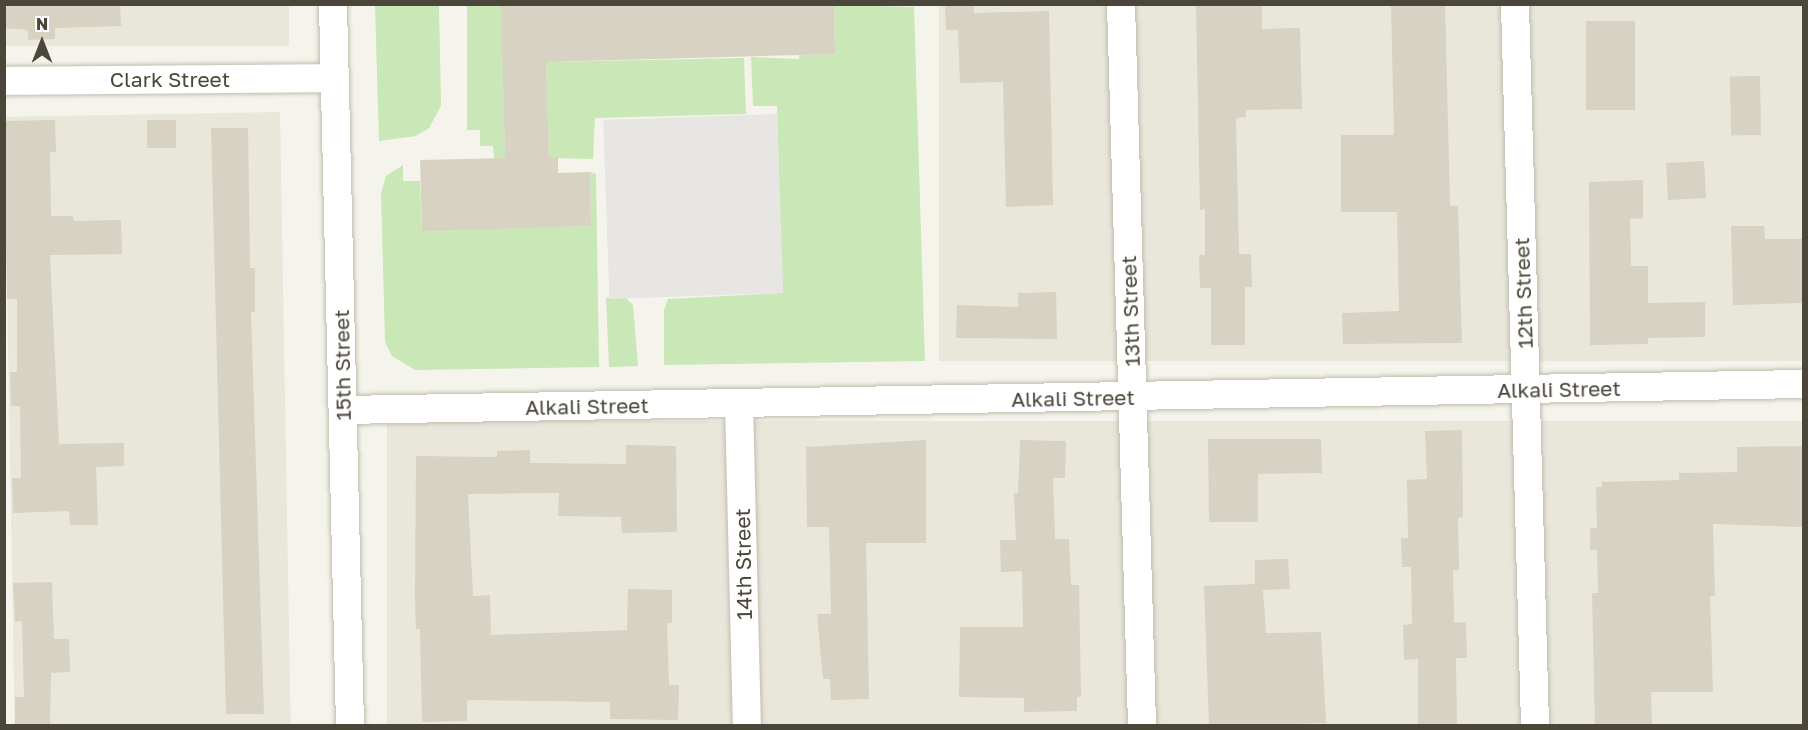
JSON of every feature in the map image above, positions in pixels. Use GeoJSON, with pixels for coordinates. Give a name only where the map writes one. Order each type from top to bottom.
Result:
{"type":"FeatureCollection","features":[{"type":"Feature","properties":{"kind":"street","name":"15th Street"},"geometry":{"type":"LineString","coordinates":[[333,4],[350,726]]}},
{"type":"Feature","properties":{"kind":"street","name":"13th Street"},"geometry":{"type":"LineString","coordinates":[[1121,4],[1142,726]]}},
{"type":"Feature","properties":{"kind":"street","name":"12th Street"},"geometry":{"type":"LineString","coordinates":[[1515,4],[1535,726]]}},
{"type":"Feature","properties":{"kind":"street","name":"Clark Street"},"geometry":{"type":"LineString","coordinates":[[4,81],[335,78]]}},
{"type":"Feature","properties":{"kind":"street","name":"Alkali Street"},"geometry":{"type":"LineString","coordinates":[[342,410],[1803,384]]}},
{"type":"Feature","properties":{"kind":"street","name":"14th Street"},"geometry":{"type":"LineString","coordinates":[[739,404],[747,726]]}},
{"type":"Feature","properties":{"kind":"shaded area"},"geometry":{"type":"Polygon","coordinates":[[[4,5],[289,5],[289,46],[4,46],[4,5]]]}},
{"type":"Feature","properties":{"kind":"shaded area"},"geometry":{"type":"Polygon","coordinates":[[[939,5],[1803,5],[1803,361],[939,361],[939,5]]]}},
{"type":"Feature","properties":{"kind":"shaded area"},"geometry":{"type":"Polygon","coordinates":[[[280,112],[291,725],[15,726],[4,117],[280,112]]]}},
{"type":"Feature","properties":{"kind":"shaded area"},"geometry":{"type":"Polygon","coordinates":[[[777,114],[783,293],[609,299],[603,120],[777,114]]]}},
{"type":"Feature","properties":{"kind":"shaded area"},"geometry":{"type":"Polygon","coordinates":[[[387,421],[1803,421],[1803,725],[387,725],[387,421]]]}},
{"type":"Feature","properties":{"kind":"green space"},"geometry":{"type":"Polygon","coordinates":[[[375,5],[439,5],[441,106],[429,128],[416,136],[379,141],[375,5]]]}},
{"type":"Feature","properties":{"kind":"green space"},"geometry":{"type":"Polygon","coordinates":[[[467,5],[502,5],[505,158],[494,158],[493,146],[480,146],[480,130],[467,130],[467,5]]]}},
{"type":"Feature","properties":{"kind":"green space"},"geometry":{"type":"Polygon","coordinates":[[[834,5],[914,7],[925,361],[664,365],[664,310],[668,299],[782,293],[777,106],[753,106],[751,57],[799,59],[799,55],[835,54],[834,5]]]}},
{"type":"Feature","properties":{"kind":"green space"},"geometry":{"type":"Polygon","coordinates":[[[744,58],[746,114],[595,118],[593,159],[549,158],[546,62],[744,58]]]}},
{"type":"Feature","properties":{"kind":"green space"},"geometry":{"type":"Polygon","coordinates":[[[403,165],[403,181],[420,181],[422,230],[591,226],[590,172],[596,174],[599,367],[415,370],[392,356],[385,342],[381,194],[386,176],[403,165]]]}},
{"type":"Feature","properties":{"kind":"green space"},"geometry":{"type":"Polygon","coordinates":[[[625,297],[633,305],[638,366],[609,367],[606,298],[625,297]]]}},
{"type":"Feature","properties":{"kind":"building"},"geometry":{"type":"Polygon","coordinates":[[[7,4],[120,4],[121,26],[55,28],[55,39],[28,40],[28,30],[4,28],[7,4]]]}},
{"type":"Feature","properties":{"kind":"building"},"geometry":{"type":"Polygon","coordinates":[[[501,4],[834,4],[835,54],[546,62],[549,158],[558,157],[558,173],[590,172],[591,226],[422,231],[420,160],[505,158],[501,4]]]}},
{"type":"Feature","properties":{"kind":"building"},"geometry":{"type":"Polygon","coordinates":[[[945,4],[974,4],[974,13],[1049,11],[1053,205],[1006,207],[1003,82],[960,83],[958,30],[946,30],[945,4]]]}},
{"type":"Feature","properties":{"kind":"building"},"geometry":{"type":"Polygon","coordinates":[[[1196,4],[1262,4],[1262,29],[1300,28],[1302,109],[1246,110],[1246,117],[1236,118],[1239,254],[1251,254],[1252,287],[1245,287],[1245,345],[1211,345],[1211,288],[1200,288],[1199,255],[1205,255],[1205,209],[1200,210],[1196,4]]]}},
{"type":"Feature","properties":{"kind":"building"},"geometry":{"type":"Polygon","coordinates":[[[1391,4],[1445,4],[1450,206],[1458,206],[1462,343],[1343,344],[1342,313],[1399,311],[1397,212],[1341,212],[1341,135],[1394,135],[1391,4]]]}},
{"type":"Feature","properties":{"kind":"building"},"geometry":{"type":"Polygon","coordinates":[[[1586,21],[1635,21],[1635,110],[1586,110],[1586,21]]]}},
{"type":"Feature","properties":{"kind":"building"},"geometry":{"type":"Polygon","coordinates":[[[1760,76],[1761,135],[1731,136],[1730,77],[1760,76]]]}},
{"type":"Feature","properties":{"kind":"building"},"geometry":{"type":"Polygon","coordinates":[[[55,120],[56,152],[50,152],[51,216],[73,216],[74,221],[121,220],[122,254],[50,255],[59,444],[124,443],[124,466],[96,467],[98,525],[70,525],[69,511],[13,513],[12,478],[21,478],[20,406],[11,406],[10,372],[17,372],[17,299],[7,299],[4,121],[55,120]]]}},
{"type":"Feature","properties":{"kind":"building"},"geometry":{"type":"Polygon","coordinates":[[[147,120],[176,120],[176,148],[147,148],[147,120]]]}},
{"type":"Feature","properties":{"kind":"building"},"geometry":{"type":"Polygon","coordinates":[[[211,128],[248,128],[250,268],[255,268],[255,312],[251,312],[264,714],[226,714],[211,128]]]}},
{"type":"Feature","properties":{"kind":"building"},"geometry":{"type":"Polygon","coordinates":[[[1704,161],[1706,198],[1668,200],[1666,163],[1704,161]]]}},
{"type":"Feature","properties":{"kind":"building"},"geometry":{"type":"Polygon","coordinates":[[[1643,180],[1643,218],[1630,219],[1631,266],[1648,266],[1648,303],[1705,302],[1705,337],[1648,338],[1648,344],[1590,345],[1589,182],[1643,180]]]}},
{"type":"Feature","properties":{"kind":"building"},"geometry":{"type":"Polygon","coordinates":[[[1731,226],[1764,226],[1765,239],[1803,239],[1803,303],[1733,305],[1731,226]]]}},
{"type":"Feature","properties":{"kind":"building"},"geometry":{"type":"Polygon","coordinates":[[[1056,292],[1057,339],[956,338],[957,305],[1018,307],[1018,293],[1056,292]]]}},
{"type":"Feature","properties":{"kind":"building"},"geometry":{"type":"Polygon","coordinates":[[[1462,430],[1463,517],[1458,518],[1459,570],[1453,570],[1454,623],[1466,622],[1467,658],[1456,658],[1457,726],[1418,726],[1418,659],[1404,660],[1403,625],[1412,624],[1411,567],[1402,567],[1401,538],[1408,538],[1407,480],[1427,479],[1425,431],[1462,430]]]}},
{"type":"Feature","properties":{"kind":"building"},"geometry":{"type":"Polygon","coordinates":[[[1208,439],[1321,439],[1322,473],[1258,474],[1258,522],[1209,522],[1208,439]]]}},
{"type":"Feature","properties":{"kind":"building"},"geometry":{"type":"Polygon","coordinates":[[[926,440],[926,543],[866,543],[869,699],[831,700],[830,679],[823,679],[817,614],[831,614],[829,527],[807,527],[806,447],[926,440]]]}},
{"type":"Feature","properties":{"kind":"building"},"geometry":{"type":"Polygon","coordinates":[[[1020,440],[1066,441],[1065,478],[1053,478],[1055,539],[1069,539],[1071,585],[1079,585],[1081,697],[1077,697],[1077,711],[1024,712],[1024,698],[959,697],[960,627],[1023,627],[1022,571],[1001,572],[1000,540],[1016,540],[1014,493],[1018,493],[1020,440]]]}},
{"type":"Feature","properties":{"kind":"building"},"geometry":{"type":"Polygon","coordinates":[[[626,445],[676,446],[677,532],[622,533],[621,517],[558,516],[559,493],[468,494],[473,596],[490,595],[491,635],[627,630],[628,589],[672,590],[672,623],[667,623],[669,685],[679,685],[678,720],[610,719],[610,702],[467,700],[467,721],[422,722],[420,629],[416,629],[415,598],[416,456],[497,457],[497,451],[530,450],[530,463],[626,464],[626,445]]]}},
{"type":"Feature","properties":{"kind":"building"},"geometry":{"type":"Polygon","coordinates":[[[1803,446],[1803,527],[1713,524],[1715,596],[1710,596],[1713,692],[1651,692],[1652,726],[1595,726],[1592,593],[1598,593],[1597,550],[1590,550],[1590,528],[1597,528],[1596,487],[1602,487],[1602,482],[1679,480],[1679,473],[1737,472],[1737,447],[1803,446]]]}},
{"type":"Feature","properties":{"kind":"building"},"geometry":{"type":"Polygon","coordinates":[[[1288,559],[1290,589],[1263,590],[1266,633],[1321,632],[1326,723],[1209,726],[1204,586],[1255,584],[1255,560],[1288,559]]]}},
{"type":"Feature","properties":{"kind":"building"},"geometry":{"type":"Polygon","coordinates":[[[52,582],[54,639],[69,639],[70,672],[51,673],[50,726],[15,726],[15,697],[24,697],[22,621],[15,622],[13,583],[52,582]]]}}]}
